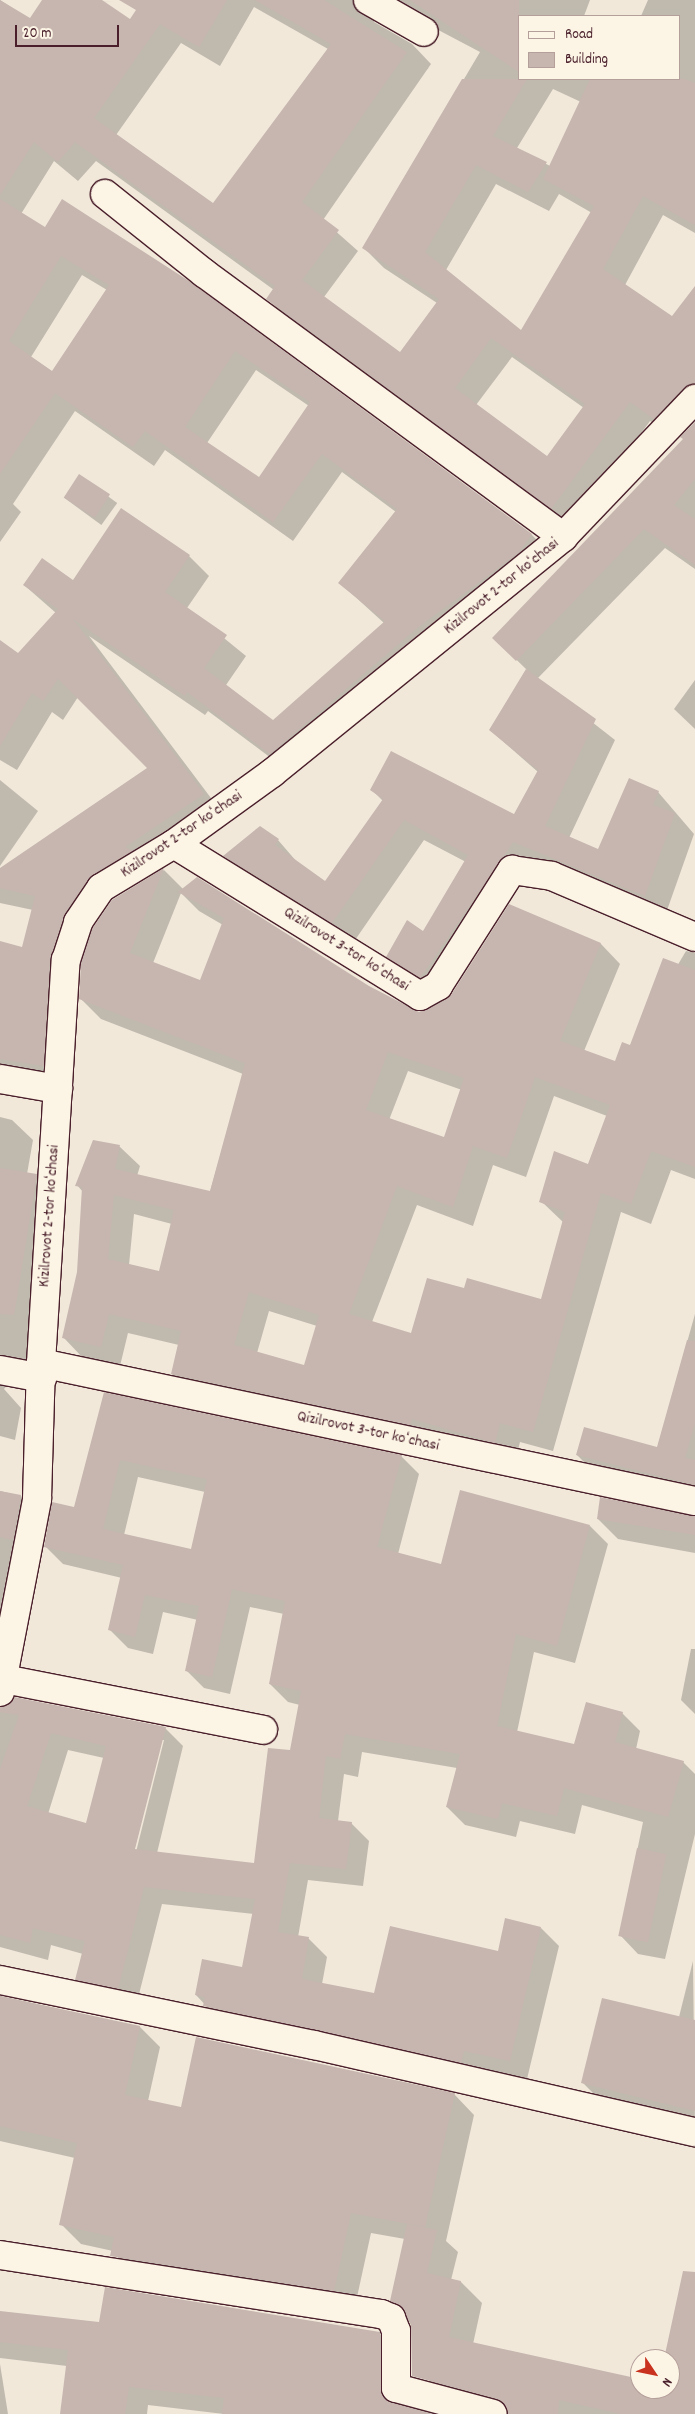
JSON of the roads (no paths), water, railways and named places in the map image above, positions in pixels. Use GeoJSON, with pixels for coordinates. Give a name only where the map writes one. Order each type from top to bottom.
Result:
{"type":"FeatureCollection","features":[{"type":"Feature","properties":{"kind":"street"},"geometry":{"type":"LineString","coordinates":[[368,0],[424,32]]}},
{"type":"Feature","properties":{"kind":"street"},"geometry":{"type":"LineString","coordinates":[[105,194],[204,273],[563,537]]}},
{"type":"Feature","properties":{"kind":"street","name":"Kizilrovot 2-tor koʻchasi"},"geometry":{"type":"LineString","coordinates":[[2,1685],[37,1499],[42,1371],[66,960],[78,922],[101,888],[174,844],[272,773],[563,537],[695,400]]}},
{"type":"Feature","properties":{"kind":"street","name":"Qizilrovot 3-tor koʻchasi"},"geometry":{"type":"LineString","coordinates":[[174,844],[420,996],[438,986],[512,870],[552,876],[695,937]]}},
{"type":"Feature","properties":{"kind":"street"},"geometry":{"type":"LineString","coordinates":[[0,1079],[58,1089]]}},
{"type":"Feature","properties":{"kind":"street","name":"Qizilrovot 3-tor koʻchasi"},"geometry":{"type":"LineString","coordinates":[[0,1370],[42,1371],[695,1502]]}},
{"type":"Feature","properties":{"kind":"street"},"geometry":{"type":"LineString","coordinates":[[2,1685],[263,1730]]}},
{"type":"Feature","properties":{"kind":"street"},"geometry":{"type":"LineString","coordinates":[[0,1980],[314,2045],[695,2132]]}},
{"type":"Feature","properties":{"kind":"street"},"geometry":{"type":"LineString","coordinates":[[0,2255],[381,2314],[390,2318],[396,2331],[396,2401],[493,2414]]}}]}
